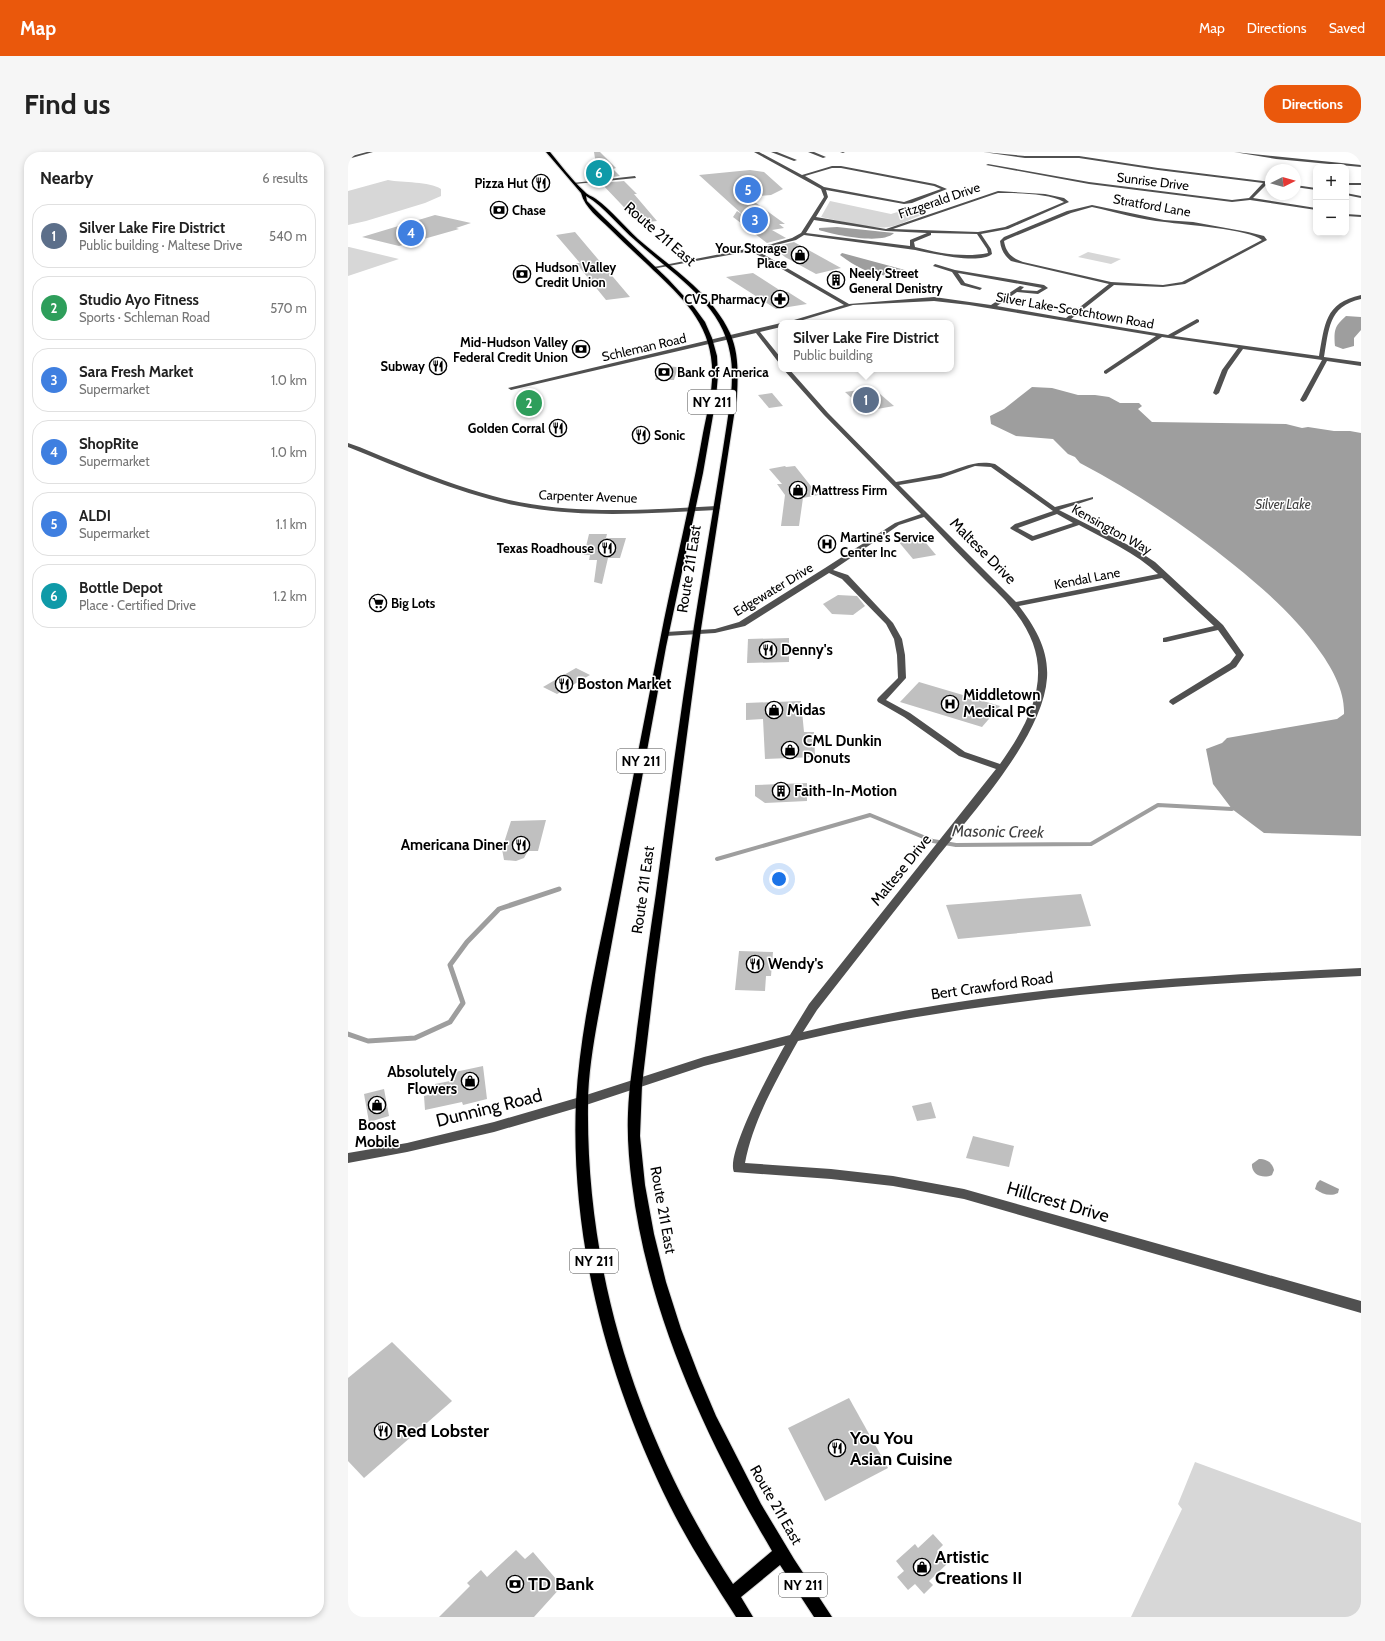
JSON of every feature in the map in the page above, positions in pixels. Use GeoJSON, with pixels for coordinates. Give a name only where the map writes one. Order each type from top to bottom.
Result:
{"type":"FeatureCollection","features":[{"type":"Feature","properties":{"kind":"main road","name":"Route 211 East"},"geometry":{"type":"LineString","coordinates":[[548,152],[583,193],[595,200],[709,303],[721,320],[730,338],[736,362],[736,383],[697,632],[636,1083],[633,1111],[634,1136],[640,1196],[656,1266],[666,1304],[705,1410],[735,1471],[782,1553],[824,1617]]}},
{"type":"Feature","properties":{"kind":"main road","name":"Route 211 East"},"geometry":{"type":"LineString","coordinates":[[583,193],[585,201],[597,214],[690,303],[705,327],[711,342],[715,363],[715,386],[593,1010],[582,1102],[582,1162],[584,1196],[594,1261],[611,1335],[637,1414],[656,1458],[698,1544],[730,1596],[745,1617]]}},
{"type":"Feature","properties":{"kind":"main road"},"geometry":{"type":"LineString","coordinates":[[730,1596],[782,1553]]}},
{"type":"Feature","properties":{"kind":"street"},"geometry":{"type":"LineString","coordinates":[[348,158],[371,152]]}},
{"type":"Feature","properties":{"kind":"street"},"geometry":{"type":"LineString","coordinates":[[756,152],[823,188],[904,203],[911,202],[945,189],[935,185],[841,167],[832,167],[802,176]]}},
{"type":"Feature","properties":{"kind":"street"},"geometry":{"type":"LineString","coordinates":[[773,152],[795,160]]}},
{"type":"Feature","properties":{"kind":"street"},"geometry":{"type":"LineString","coordinates":[[810,152],[824,157]]}},
{"type":"Feature","properties":{"kind":"street"},"geometry":{"type":"LineString","coordinates":[[985,152],[1025,157],[1079,157],[1265,182]]}},
{"type":"Feature","properties":{"kind":"street"},"geometry":{"type":"LineString","coordinates":[[1236,152],[1284,159],[1361,166]]}},
{"type":"Feature","properties":{"kind":"street","name":"Sunrise Drive"},"geometry":{"type":"LineString","coordinates":[[988,165],[1056,178],[1127,188],[1232,201],[1250,199],[1313,209]]}},
{"type":"Feature","properties":{"kind":"street"},"geometry":{"type":"LineString","coordinates":[[575,183],[635,177]]}},
{"type":"Feature","properties":{"kind":"street"},"geometry":{"type":"LineString","coordinates":[[1349,184],[1361,184]]}},
{"type":"Feature","properties":{"kind":"street"},"geometry":{"type":"LineString","coordinates":[[1301,185],[1313,185]]}},
{"type":"Feature","properties":{"kind":"street"},"geometry":{"type":"LineString","coordinates":[[1250,199],[1265,186]]}},
{"type":"Feature","properties":{"kind":"street"},"geometry":{"type":"LineString","coordinates":[[1301,186],[1313,188]]}},
{"type":"Feature","properties":{"kind":"street"},"geometry":{"type":"LineString","coordinates":[[803,234],[826,197],[826,193],[823,188]]}},
{"type":"Feature","properties":{"kind":"street","name":"Fitzgerald Drive"},"geometry":{"type":"LineString","coordinates":[[886,230],[998,192],[1014,191],[1031,193],[1063,199],[1067,202],[1006,228],[978,233]]}},
{"type":"Feature","properties":{"kind":"street"},"geometry":{"type":"LineString","coordinates":[[1349,195],[1361,197]]}},
{"type":"Feature","properties":{"kind":"street","name":"Stratford Lane"},"geometry":{"type":"LineString","coordinates":[[1092,206],[1164,220],[1193,223],[1265,238],[1264,242],[1183,283],[1163,286],[1113,283],[1013,260],[1003,248],[1002,241],[1069,212],[1092,206]]}},
{"type":"Feature","properties":{"kind":"street"},"geometry":{"type":"LineString","coordinates":[[1349,215],[1361,216]]}},
{"type":"Feature","properties":{"kind":"street"},"geometry":{"type":"LineString","coordinates":[[654,268],[784,242],[803,234],[965,256],[990,254],[989,249],[978,233],[886,230],[812,218]]}},
{"type":"Feature","properties":{"kind":"street"},"geometry":{"type":"LineString","coordinates":[[913,248],[912,240],[934,232]]}},
{"type":"Feature","properties":{"kind":"street"},"geometry":{"type":"LineString","coordinates":[[751,249],[848,305]]}},
{"type":"Feature","properties":{"kind":"street"},"geometry":{"type":"LineString","coordinates":[[935,266],[954,271],[1046,288],[1038,293],[1018,291]]}},
{"type":"Feature","properties":{"kind":"street"},"geometry":{"type":"LineString","coordinates":[[954,271],[963,284],[980,289]]}},
{"type":"Feature","properties":{"kind":"street"},"geometry":{"type":"LineString","coordinates":[[1067,320],[1113,283]]}},
{"type":"Feature","properties":{"kind":"street"},"geometry":{"type":"LineString","coordinates":[[992,307],[1027,284]]}},
{"type":"Feature","properties":{"kind":"street"},"geometry":{"type":"LineString","coordinates":[[1303,400],[1323,359],[1329,318],[1350,300],[1361,297]]}},
{"type":"Feature","properties":{"kind":"street","name":"Silver Lake-Scotchtown Road"},"geometry":{"type":"LineString","coordinates":[[797,320],[848,305],[896,300],[927,299],[992,307],[1160,336],[1361,364]]}},
{"type":"Feature","properties":{"kind":"street"},"geometry":{"type":"LineString","coordinates":[[1168,337],[1197,322]]}},
{"type":"Feature","properties":{"kind":"street"},"geometry":{"type":"LineString","coordinates":[[711,342],[778,326]]}},
{"type":"Feature","properties":{"kind":"street"},"geometry":{"type":"LineString","coordinates":[[757,331],[778,358]]}},
{"type":"Feature","properties":{"kind":"street"},"geometry":{"type":"LineString","coordinates":[[1106,372],[1160,336]]}},
{"type":"Feature","properties":{"kind":"street","name":"Schleman Road"},"geometry":{"type":"LineString","coordinates":[[511,388],[711,342]]}},
{"type":"Feature","properties":{"kind":"street"},"geometry":{"type":"LineString","coordinates":[[1216,393],[1225,370],[1242,347]]}},
{"type":"Feature","properties":{"kind":"street","name":"Maltese Drive"},"geometry":{"type":"LineString","coordinates":[[738,1168],[741,1151],[754,1116],[793,1038],[813,1007],[955,830],[1002,768],[1030,724],[1038,705],[1043,678],[1042,658],[1035,636],[1025,619],[1014,605],[894,484],[789,372]]}},
{"type":"Feature","properties":{"kind":"street","name":"Carpenter Avenue"},"geometry":{"type":"LineString","coordinates":[[348,445],[464,490],[515,503],[550,509],[591,511],[717,508]]}},
{"type":"Feature","properties":{"kind":"street","name":"Kensington Way"},"geometry":{"type":"LineString","coordinates":[[894,484],[947,474],[972,464],[988,464],[999,468],[1056,510],[1129,549],[1164,575],[1220,628],[1240,656],[1233,665],[1173,702]]}},
{"type":"Feature","properties":{"kind":"street"},"geometry":{"type":"LineString","coordinates":[[1079,523],[1032,539],[1013,528],[1017,525],[1056,510],[1091,498]]}},
{"type":"Feature","properties":{"kind":"street","name":"Edgewater Drive"},"geometry":{"type":"LineString","coordinates":[[666,634],[726,629],[742,624],[828,570],[897,524],[912,518],[926,515]]}},
{"type":"Feature","properties":{"kind":"street"},"geometry":{"type":"LineString","coordinates":[[828,570],[845,577],[889,623],[898,639],[901,655],[902,678],[890,693],[881,700],[907,715],[962,754],[1002,768]]}},
{"type":"Feature","properties":{"kind":"street","name":"Kendal Lane"},"geometry":{"type":"LineString","coordinates":[[1014,605],[1164,575]]}},
{"type":"Feature","properties":{"kind":"street"},"geometry":{"type":"LineString","coordinates":[[1166,640],[1220,628]]}},
{"type":"Feature","properties":{"kind":"street","name":"Bert Crawford Road"},"geometry":{"type":"LineString","coordinates":[[636,1083],[678,1069],[793,1038],[929,1010],[1052,994],[1218,979],[1361,972]]}},
{"type":"Feature","properties":{"kind":"street","name":"Dunning Road"},"geometry":{"type":"LineString","coordinates":[[348,1158],[459,1136],[582,1102],[636,1083]]}},
{"type":"Feature","properties":{"kind":"street","name":"Hillcrest Drive"},"geometry":{"type":"LineString","coordinates":[[738,1168],[831,1174],[893,1181],[964,1194],[1361,1307]]}},
{"type":"Feature","properties":{"kind":"shaded area"},"geometry":{"type":"Polygon","coordinates":[[[388,180],[423,183],[436,186],[441,189],[441,196],[425,203],[348,225],[348,191],[388,180]]]}},
{"type":"Feature","properties":{"kind":"shaded area"},"geometry":{"type":"Polygon","coordinates":[[[830,201],[891,214],[904,210],[924,214],[889,227],[881,228],[864,226],[821,217],[830,201]]]}},
{"type":"Feature","properties":{"kind":"shaded area"},"geometry":{"type":"Polygon","coordinates":[[[349,247],[399,259],[348,276],[349,247]]]}},
{"type":"Feature","properties":{"kind":"shaded area"},"geometry":{"type":"Polygon","coordinates":[[[1088,252],[1121,259],[1111,264],[1078,257],[1088,252]]]}},
{"type":"Feature","properties":{"kind":"shaded area"},"geometry":{"type":"Polygon","coordinates":[[[1195,1462],[1361,1523],[1361,1617],[1131,1617],[1182,1509],[1178,1504],[1195,1462]]]}},
{"type":"Feature","properties":{"kind":"water"},"geometry":{"type":"Polygon","coordinates":[[[837,227],[894,233],[888,237],[869,239],[819,230],[819,228],[837,227]]]}},
{"type":"Feature","properties":{"kind":"water"},"geometry":{"type":"Polygon","coordinates":[[[842,253],[905,270],[907,274],[898,276],[880,275],[855,265],[840,255],[842,253]]]}},
{"type":"Feature","properties":{"kind":"water"},"geometry":{"type":"Polygon","coordinates":[[[1346,316],[1361,317],[1361,330],[1354,338],[1354,346],[1343,349],[1335,346],[1335,332],[1339,323],[1346,316]]]}},
{"type":"Feature","properties":{"kind":"water","name":"Silver Lake"},"geometry":{"type":"Polygon","coordinates":[[[1032,387],[1052,388],[1078,395],[1109,397],[1120,403],[1139,403],[1142,406],[1138,409],[1152,422],[1286,424],[1302,428],[1308,427],[1361,433],[1361,836],[1264,833],[1232,809],[1213,784],[1206,749],[1222,743],[1227,738],[1337,719],[1344,714],[1344,706],[1343,698],[1337,682],[1321,653],[1291,616],[1258,585],[1197,537],[1160,510],[1080,463],[1075,457],[1068,454],[1053,439],[1016,436],[991,424],[990,416],[1004,409],[1032,387]]]}},
{"type":"Feature","properties":{"kind":"water"},"geometry":{"type":"Polygon","coordinates":[[[1259,1159],[1266,1160],[1272,1165],[1274,1170],[1272,1175],[1265,1177],[1258,1175],[1253,1171],[1252,1164],[1259,1159]]]}},
{"type":"Feature","properties":{"kind":"water"},"geometry":{"type":"Polygon","coordinates":[[[1320,1180],[1339,1189],[1338,1193],[1332,1195],[1326,1194],[1315,1189],[1320,1180]]]}},
{"type":"Feature","properties":{"kind":"building"},"geometry":{"type":"Polygon","coordinates":[[[594,152],[600,152],[616,168],[613,169],[620,176],[597,179],[586,168],[596,165],[594,152]]]}},
{"type":"Feature","properties":{"kind":"building"},"geometry":{"type":"Polygon","coordinates":[[[750,170],[764,172],[783,189],[771,195],[748,197],[785,224],[779,224],[784,228],[772,230],[786,238],[767,243],[733,217],[737,211],[743,215],[699,175],[750,170]]]}},
{"type":"Feature","properties":{"kind":"building"},"geometry":{"type":"Polygon","coordinates":[[[624,181],[637,194],[634,194],[657,221],[639,223],[601,183],[624,181]]]}},
{"type":"Feature","properties":{"kind":"building"},"geometry":{"type":"Polygon","coordinates":[[[435,215],[471,223],[456,228],[459,229],[399,246],[362,237],[435,215]]]}},
{"type":"Feature","properties":{"kind":"building"},"geometry":{"type":"Polygon","coordinates":[[[575,232],[630,297],[606,300],[576,263],[580,263],[556,235],[575,232]]]}},
{"type":"Feature","properties":{"kind":"building"},"geometry":{"type":"Polygon","coordinates":[[[794,242],[841,268],[816,274],[785,257],[773,247],[794,242]]]}},
{"type":"Feature","properties":{"kind":"building"},"geometry":{"type":"Polygon","coordinates":[[[753,273],[781,291],[788,292],[807,304],[776,309],[726,277],[753,273]]]}},
{"type":"Feature","properties":{"kind":"building","name":"Bank of America"},"geometry":{"type":"Polygon","coordinates":[[[660,366],[678,367],[674,380],[655,380],[660,366]]]}},
{"type":"Feature","properties":{"kind":"building"},"geometry":{"type":"Polygon","coordinates":[[[873,388],[894,406],[866,411],[845,392],[873,388]]]}},
{"type":"Feature","properties":{"kind":"building"},"geometry":{"type":"Polygon","coordinates":[[[772,393],[783,406],[769,408],[758,395],[772,393]]]}},
{"type":"Feature","properties":{"kind":"building"},"geometry":{"type":"Polygon","coordinates":[[[795,466],[818,495],[803,498],[799,526],[781,526],[785,495],[777,484],[782,484],[769,469],[795,466]]]}},
{"type":"Feature","properties":{"kind":"building","name":"Texas Roadhouse"},"geometry":{"type":"Polygon","coordinates":[[[589,534],[607,534],[606,538],[626,538],[620,558],[608,558],[602,584],[594,582],[597,560],[589,560],[590,555],[584,555],[589,534]]]}},
{"type":"Feature","properties":{"kind":"building"},"geometry":{"type":"Polygon","coordinates":[[[921,537],[936,555],[913,559],[898,541],[921,537]]]}},
{"type":"Feature","properties":{"kind":"building","name":"Martine's Service Center Inc"},"geometry":{"type":"Polygon","coordinates":[[[838,595],[857,596],[865,606],[853,615],[832,614],[823,604],[838,595]]]}},
{"type":"Feature","properties":{"kind":"building","name":"Denny's"},"geometry":{"type":"Polygon","coordinates":[[[789,638],[789,662],[747,663],[748,639],[789,638]]]}},
{"type":"Feature","properties":{"kind":"building","name":"Boston Market"},"geometry":{"type":"Polygon","coordinates":[[[576,668],[590,675],[557,694],[543,687],[576,668]]]}},
{"type":"Feature","properties":{"kind":"building","name":"Middletown Medical PC"},"geometry":{"type":"Polygon","coordinates":[[[919,682],[1000,706],[982,727],[900,702],[919,682]]]}},
{"type":"Feature","properties":{"kind":"building"},"geometry":{"type":"Polygon","coordinates":[[[801,701],[804,732],[814,732],[815,757],[765,759],[763,719],[746,720],[746,703],[801,701]]]}},
{"type":"Feature","properties":{"kind":"building","name":"Faith-In-Motion"},"geometry":{"type":"Polygon","coordinates":[[[807,783],[807,801],[765,803],[755,796],[755,785],[807,783]]]}},
{"type":"Feature","properties":{"kind":"building","name":"Americana Diner"},"geometry":{"type":"Polygon","coordinates":[[[546,820],[538,851],[528,851],[524,858],[516,861],[504,860],[502,849],[511,821],[546,820]]]}},
{"type":"Feature","properties":{"kind":"building"},"geometry":{"type":"Polygon","coordinates":[[[1081,894],[1091,926],[958,939],[946,905],[1081,894]]]}},
{"type":"Feature","properties":{"kind":"building","name":"Wendy's"},"geometry":{"type":"Polygon","coordinates":[[[739,951],[773,952],[771,976],[766,976],[765,991],[735,990],[739,951]]]}},
{"type":"Feature","properties":{"kind":"building"},"geometry":{"type":"Polygon","coordinates":[[[483,1066],[487,1099],[463,1105],[462,1102],[425,1110],[424,1096],[436,1093],[435,1084],[455,1080],[455,1072],[483,1066]]]}},
{"type":"Feature","properties":{"kind":"building","name":"Boost Mobile"},"geometry":{"type":"Polygon","coordinates":[[[384,1089],[389,1116],[369,1122],[364,1094],[384,1089]]]}},
{"type":"Feature","properties":{"kind":"building"},"geometry":{"type":"Polygon","coordinates":[[[931,1102],[936,1118],[917,1121],[912,1106],[931,1102]]]}},
{"type":"Feature","properties":{"kind":"building"},"geometry":{"type":"Polygon","coordinates":[[[973,1136],[1014,1146],[1009,1167],[966,1158],[973,1136]]]}},
{"type":"Feature","properties":{"kind":"building","name":"Red Lobster"},"geometry":{"type":"Polygon","coordinates":[[[392,1342],[452,1401],[364,1478],[348,1461],[348,1378],[392,1342]]]}},
{"type":"Feature","properties":{"kind":"building","name":"You You Asian Cuisine"},"geometry":{"type":"Polygon","coordinates":[[[849,1398],[888,1468],[825,1501],[788,1428],[849,1398]]]}},
{"type":"Feature","properties":{"kind":"building","name":"Artistic Creations II"},"geometry":{"type":"Polygon","coordinates":[[[933,1534],[943,1545],[937,1551],[948,1563],[929,1581],[933,1585],[924,1594],[915,1584],[908,1590],[897,1577],[904,1571],[896,1561],[915,1544],[918,1548],[933,1534]]]}},
{"type":"Feature","properties":{"kind":"building","name":"TD Bank"},"geometry":{"type":"Polygon","coordinates":[[[516,1550],[525,1559],[533,1552],[562,1586],[534,1617],[439,1617],[470,1586],[467,1583],[481,1570],[487,1577],[516,1550]]]}},
{"type":"Feature","properties":{"kind":"waterway","name":"Masonic Creek"},"geometry":{"type":"LineString","coordinates":[[717,859],[870,815],[933,841],[956,845],[1091,844],[1158,805],[1232,809]]}},
{"type":"Feature","properties":{"kind":"waterway","name":"Masonic Creek"},"geometry":{"type":"LineString","coordinates":[[348,1034],[368,1041],[415,1038],[450,1022],[463,1003],[450,965],[467,942],[499,909],[559,889]]}},
{"type":"Feature","properties":{"kind":"place","name":"Bottle Depot"},"geometry":{"type":"Point","coordinates":[599,173]}},
{"type":"Feature","properties":{"kind":"place","name":"Pizza Hut"},"geometry":{"type":"Point","coordinates":[541,183]}},
{"type":"Feature","properties":{"kind":"place","name":"ALDI"},"geometry":{"type":"Point","coordinates":[748,190]}},
{"type":"Feature","properties":{"kind":"place","name":"Chase"},"geometry":{"type":"Point","coordinates":[499,210]}},
{"type":"Feature","properties":{"kind":"place","name":"Sara Fresh Market"},"geometry":{"type":"Point","coordinates":[755,220]}},
{"type":"Feature","properties":{"kind":"place","name":"ShopRite"},"geometry":{"type":"Point","coordinates":[411,233]}},
{"type":"Feature","properties":{"kind":"place","name":"Your Storage Place"},"geometry":{"type":"Point","coordinates":[800,255]}},
{"type":"Feature","properties":{"kind":"place","name":"Hudson Valley Credit Union"},"geometry":{"type":"Point","coordinates":[522,274]}},
{"type":"Feature","properties":{"kind":"place","name":"Neely Street General Denistry"},"geometry":{"type":"Point","coordinates":[836,280]}},
{"type":"Feature","properties":{"kind":"place","name":"CVS Pharmacy"},"geometry":{"type":"Point","coordinates":[780,299]}},
{"type":"Feature","properties":{"kind":"place","name":"Mid-Hudson Valley Federal Credit Union"},"geometry":{"type":"Point","coordinates":[581,349]}},
{"type":"Feature","properties":{"kind":"place","name":"Subway"},"geometry":{"type":"Point","coordinates":[438,366]}},
{"type":"Feature","properties":{"kind":"place","name":"Bank of America"},"geometry":{"type":"Point","coordinates":[664,372]}},
{"type":"Feature","properties":{"kind":"place","name":"Silver Lake Fire District"},"geometry":{"type":"Point","coordinates":[866,400]}},
{"type":"Feature","properties":{"kind":"place","name":"Studio Ayo Fitness"},"geometry":{"type":"Point","coordinates":[529,403]}},
{"type":"Feature","properties":{"kind":"place","name":"Golden Corral"},"geometry":{"type":"Point","coordinates":[558,428]}},
{"type":"Feature","properties":{"kind":"place","name":"Sonic"},"geometry":{"type":"Point","coordinates":[641,435]}},
{"type":"Feature","properties":{"kind":"place","name":"Mattress Firm"},"geometry":{"type":"Point","coordinates":[798,490]}},
{"type":"Feature","properties":{"kind":"place","name":"Martine's Service Center Inc"},"geometry":{"type":"Point","coordinates":[827,544]}},
{"type":"Feature","properties":{"kind":"place","name":"Texas Roadhouse"},"geometry":{"type":"Point","coordinates":[607,548]}},
{"type":"Feature","properties":{"kind":"place","name":"Big Lots"},"geometry":{"type":"Point","coordinates":[378,603]}},
{"type":"Feature","properties":{"kind":"place","name":"Denny's"},"geometry":{"type":"Point","coordinates":[768,650]}},
{"type":"Feature","properties":{"kind":"place","name":"Boston Market"},"geometry":{"type":"Point","coordinates":[564,684]}},
{"type":"Feature","properties":{"kind":"place","name":"Middletown Medical PC"},"geometry":{"type":"Point","coordinates":[950,704]}},
{"type":"Feature","properties":{"kind":"place","name":"Midas"},"geometry":{"type":"Point","coordinates":[774,710]}},
{"type":"Feature","properties":{"kind":"place","name":"CML Dunkin Donuts"},"geometry":{"type":"Point","coordinates":[790,750]}},
{"type":"Feature","properties":{"kind":"place","name":"Faith-In-Motion"},"geometry":{"type":"Point","coordinates":[781,791]}},
{"type":"Feature","properties":{"kind":"place","name":"Americana Diner"},"geometry":{"type":"Point","coordinates":[521,845]}},
{"type":"Feature","properties":{"kind":"place","name":"Wendy's"},"geometry":{"type":"Point","coordinates":[755,964]}},
{"type":"Feature","properties":{"kind":"place","name":"Absolutely Flowers"},"geometry":{"type":"Point","coordinates":[470,1081]}},
{"type":"Feature","properties":{"kind":"place","name":"Boost Mobile"},"geometry":{"type":"Point","coordinates":[377,1105]}},
{"type":"Feature","properties":{"kind":"place","name":"Red Lobster"},"geometry":{"type":"Point","coordinates":[383,1431]}},
{"type":"Feature","properties":{"kind":"place","name":"You You Asian Cuisine"},"geometry":{"type":"Point","coordinates":[837,1448]}},
{"type":"Feature","properties":{"kind":"place","name":"Artistic Creations II"},"geometry":{"type":"Point","coordinates":[922,1567]}},
{"type":"Feature","properties":{"kind":"place","name":"TD Bank"},"geometry":{"type":"Point","coordinates":[515,1584]}}]}
